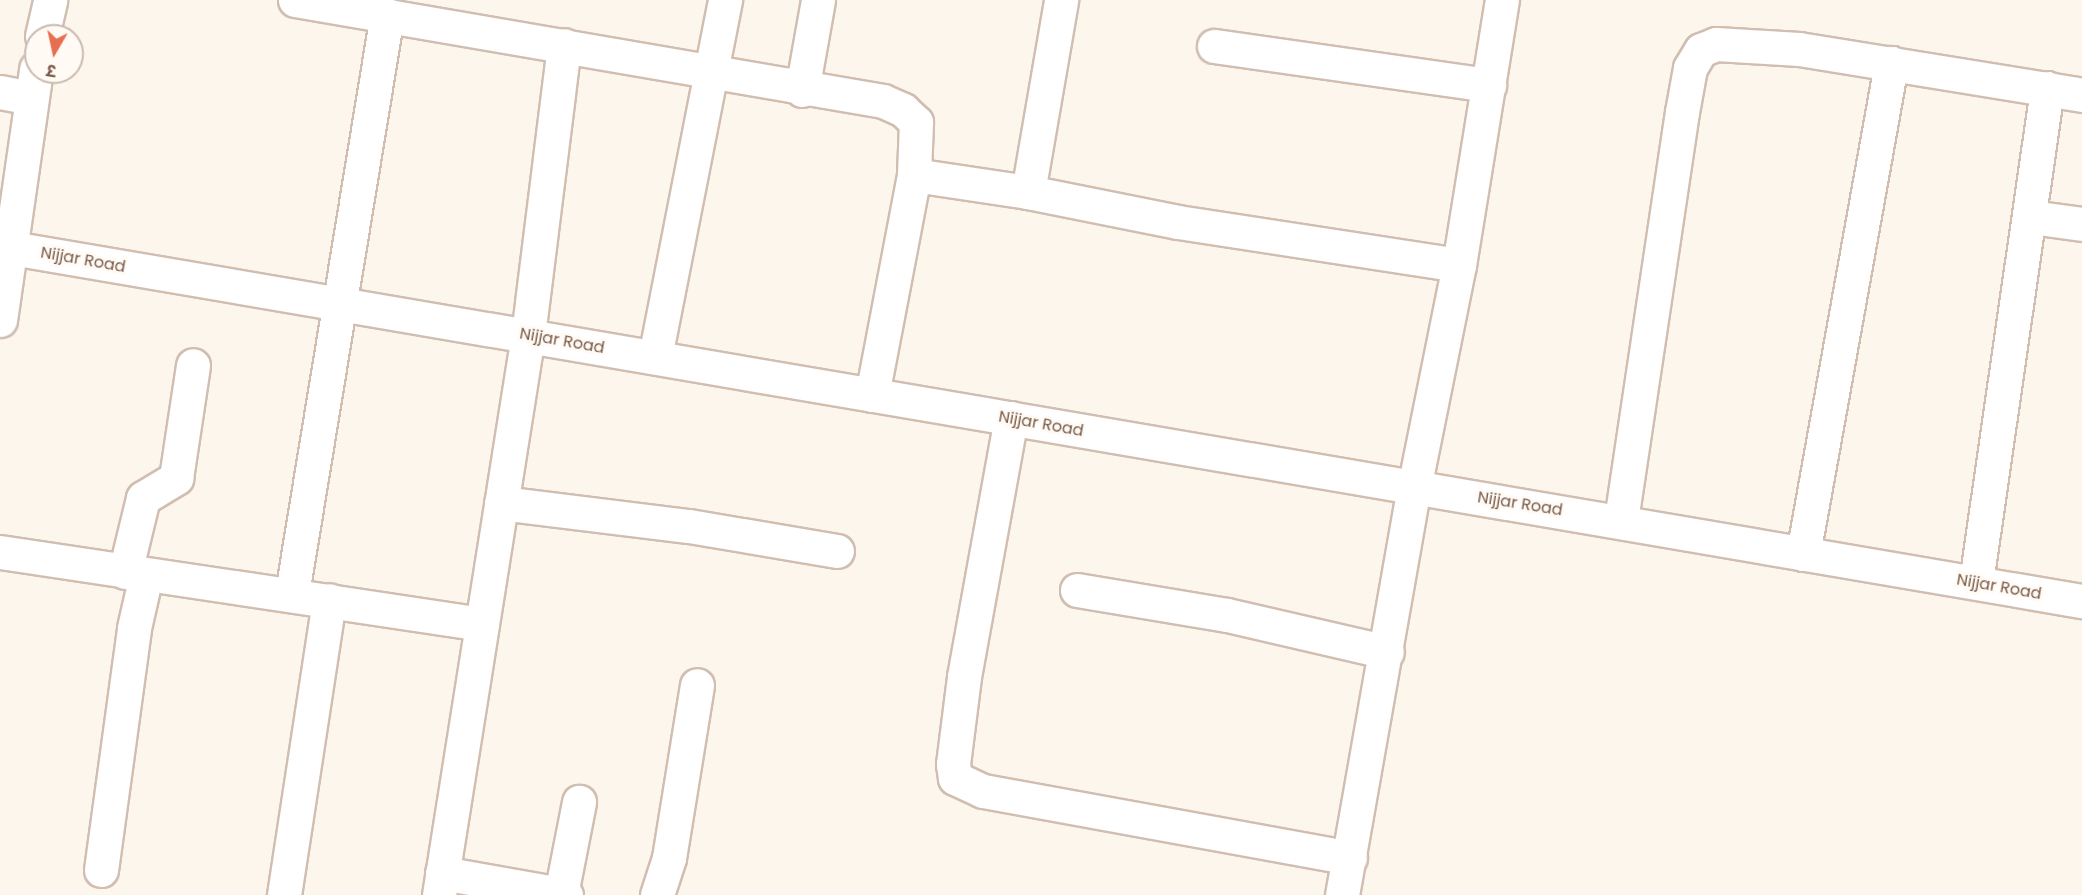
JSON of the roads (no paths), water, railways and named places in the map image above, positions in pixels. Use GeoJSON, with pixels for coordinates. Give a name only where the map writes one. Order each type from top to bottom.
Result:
{"type":"FeatureCollection","features":[{"type":"Feature","properties":{"kind":"street"},"geometry":{"type":"LineString","coordinates":[[45,24],[50,0]]}},
{"type":"Feature","properties":{"kind":"street"},"geometry":{"type":"LineString","coordinates":[[295,0],[564,45],[802,90],[884,102],[903,110],[916,122],[914,175],[872,395]]}},
{"type":"Feature","properties":{"kind":"street"},"geometry":{"type":"LineString","coordinates":[[655,357],[713,74],[725,0]]}},
{"type":"Feature","properties":{"kind":"street"},"geometry":{"type":"LineString","coordinates":[[802,90],[818,0]]}},
{"type":"Feature","properties":{"kind":"street"},"geometry":{"type":"LineString","coordinates":[[1028,192],[1061,0]]}},
{"type":"Feature","properties":{"kind":"street"},"geometry":{"type":"LineString","coordinates":[[1347,894],[1350,858],[1414,488],[1459,265],[1502,0]]}},
{"type":"Feature","properties":{"kind":"street"},"geometry":{"type":"LineString","coordinates":[[292,593],[387,15]]}},
{"type":"Feature","properties":{"kind":"street"},"geometry":{"type":"LineString","coordinates":[[1621,520],[1690,68],[1701,50],[1716,44],[1799,49],[2082,95]]}},
{"type":"Feature","properties":{"kind":"street"},"geometry":{"type":"LineString","coordinates":[[564,45],[528,335],[440,884],[564,895],[579,802]]}},
{"type":"Feature","properties":{"kind":"street"},"geometry":{"type":"LineString","coordinates":[[1214,46],[1489,85]]}},
{"type":"Feature","properties":{"kind":"street"},"geometry":{"type":"LineString","coordinates":[[1803,554],[1891,63]]}},
{"type":"Feature","properties":{"kind":"street"},"geometry":{"type":"LineString","coordinates":[[0,320],[22,86]]}},
{"type":"Feature","properties":{"kind":"street"},"geometry":{"type":"LineString","coordinates":[[1976,582],[2031,217],[2047,88]]}},
{"type":"Feature","properties":{"kind":"street"},"geometry":{"type":"LineString","coordinates":[[914,175],[1028,192],[1190,224],[1459,265]]}},
{"type":"Feature","properties":{"kind":"street"},"geometry":{"type":"LineString","coordinates":[[2031,217],[2082,224]]}},
{"type":"Feature","properties":{"kind":"street","name":"Nijjar Road"},"geometry":{"type":"LineString","coordinates":[[6,247],[1414,488],[1621,520],[1803,554],[2082,601]]}},
{"type":"Feature","properties":{"kind":"street"},"geometry":{"type":"LineString","coordinates":[[101,870],[134,628],[135,573],[143,498],[176,478],[193,365]]}},
{"type":"Feature","properties":{"kind":"street"},"geometry":{"type":"LineString","coordinates":[[1011,418],[964,677],[953,764],[955,778],[982,791],[1350,858]]}},
{"type":"Feature","properties":{"kind":"street"},"geometry":{"type":"LineString","coordinates":[[501,503],[689,526],[837,551]]}},
{"type":"Feature","properties":{"kind":"street"},"geometry":{"type":"LineString","coordinates":[[0,552],[135,573],[292,593],[482,624]]}},
{"type":"Feature","properties":{"kind":"street"},"geometry":{"type":"LineString","coordinates":[[1077,590],[1227,615],[1387,651]]}},
{"type":"Feature","properties":{"kind":"street"},"geometry":{"type":"LineString","coordinates":[[284,895],[329,600]]}},
{"type":"Feature","properties":{"kind":"street"},"geometry":{"type":"LineString","coordinates":[[657,895],[669,858],[697,685]]}}]}
